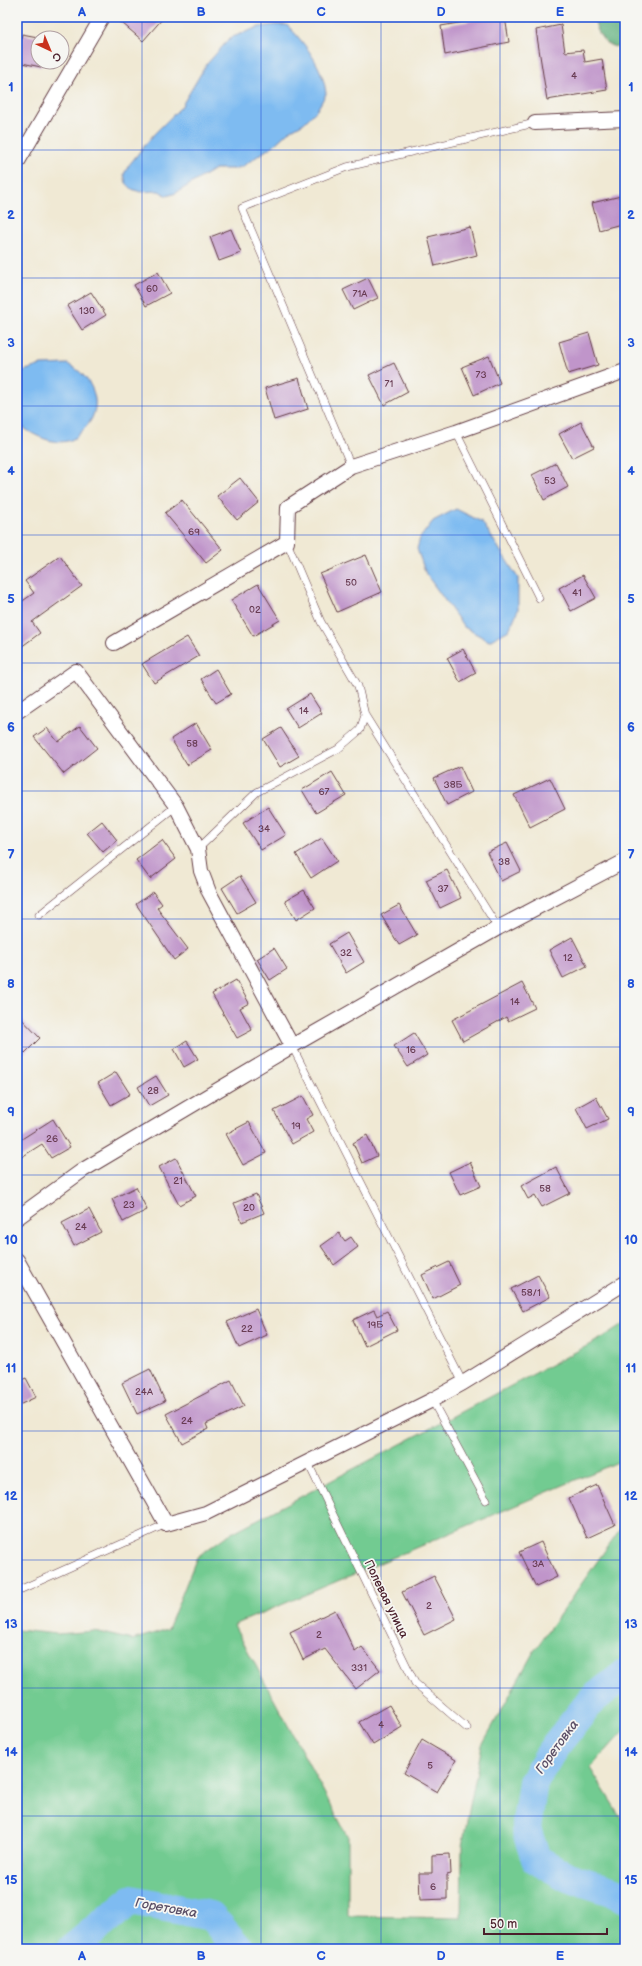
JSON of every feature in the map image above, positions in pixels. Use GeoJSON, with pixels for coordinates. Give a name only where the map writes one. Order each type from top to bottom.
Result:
{"type":"FeatureCollection","features":[{"type":"Feature","properties":{"kind":"street"},"geometry":{"type":"LineString","coordinates":[[17,163],[102,17]]}},
{"type":"Feature","properties":{"kind":"street"},"geometry":{"type":"LineString","coordinates":[[535,123],[625,119]]}},
{"type":"Feature","properties":{"kind":"street"},"geometry":{"type":"LineString","coordinates":[[114,644],[287,542],[288,507],[351,466],[456,432],[625,371]]}},
{"type":"Feature","properties":{"kind":"street"},"geometry":{"type":"LineString","coordinates":[[17,712],[76,671],[176,806],[198,849],[202,871],[209,892],[292,1046]]}},
{"type":"Feature","properties":{"kind":"street"},"geometry":{"type":"LineString","coordinates":[[17,1218],[83,1170],[292,1046],[498,928],[625,861]]}},
{"type":"Feature","properties":{"kind":"street"},"geometry":{"type":"LineString","coordinates":[[17,1260],[166,1524],[206,1513],[432,1400],[625,1283]]}},
{"type":"Feature","properties":{"kind":"lane"},"geometry":{"type":"LineString","coordinates":[[351,466],[242,208],[347,167],[535,123]]}},
{"type":"Feature","properties":{"kind":"lane"},"geometry":{"type":"LineString","coordinates":[[456,432],[539,598]]}},
{"type":"Feature","properties":{"kind":"lane"},"geometry":{"type":"LineString","coordinates":[[287,542],[321,622],[358,686],[364,715],[498,928]]}},
{"type":"Feature","properties":{"kind":"lane"},"geometry":{"type":"LineString","coordinates":[[198,849],[257,792],[338,749],[360,730],[364,715]]}},
{"type":"Feature","properties":{"kind":"lane"},"geometry":{"type":"LineString","coordinates":[[39,915],[176,806]]}},
{"type":"Feature","properties":{"kind":"lane"},"geometry":{"type":"LineString","coordinates":[[292,1046],[462,1383]]}},
{"type":"Feature","properties":{"kind":"lane"},"geometry":{"type":"LineString","coordinates":[[432,1400],[486,1500]]}},
{"type":"Feature","properties":{"kind":"lane","name":"Полевая улица"},"geometry":{"type":"LineString","coordinates":[[308,1463],[415,1683],[467,1728]]}},
{"type":"Feature","properties":{"kind":"lane"},"geometry":{"type":"LineString","coordinates":[[17,1591],[166,1524]]}},
{"type":"Feature","properties":{"kind":"green space"},"geometry":{"type":"Polygon","coordinates":[[[594,17],[625,17],[625,47],[612,46],[603,40],[597,29],[594,17]]]}},
{"type":"Feature","properties":{"kind":"green space"},"geometry":{"type":"Polygon","coordinates":[[[625,1323],[625,1459],[234,1625],[348,1837],[348,1916],[461,1918],[462,1846],[482,1745],[534,1651],[625,1522],[625,1730],[590,1768],[625,1824],[625,1949],[17,1949],[17,1630],[58,1634],[94,1631],[132,1640],[168,1629],[197,1557],[226,1536],[602,1338],[625,1323]]]}},
{"type":"Feature","properties":{"kind":"water"},"geometry":{"type":"Polygon","coordinates":[[[287,25],[307,48],[318,65],[326,94],[317,110],[304,123],[288,132],[274,145],[243,166],[234,169],[215,169],[176,193],[167,196],[159,191],[140,192],[132,189],[126,183],[124,174],[129,165],[154,134],[181,107],[206,65],[230,38],[259,27],[287,25]]]}},
{"type":"Feature","properties":{"kind":"water"},"geometry":{"type":"Polygon","coordinates":[[[68,364],[83,375],[92,389],[95,403],[94,411],[88,425],[75,438],[59,442],[51,441],[28,431],[17,422],[17,373],[41,365],[68,364]]]}},
{"type":"Feature","properties":{"kind":"water"},"geometry":{"type":"Polygon","coordinates":[[[456,509],[482,522],[518,578],[518,610],[509,630],[489,641],[464,627],[426,574],[417,549],[420,538],[433,521],[456,509]]]}},
{"type":"Feature","properties":{"kind":"building"},"geometry":{"type":"Polygon","coordinates":[[[115,17],[164,17],[143,41],[115,17]]]}},
{"type":"Feature","properties":{"kind":"building"},"geometry":{"type":"Polygon","coordinates":[[[481,17],[505,17],[509,42],[445,55],[441,26],[482,19],[481,17]]]}},
{"type":"Feature","properties":{"kind":"building"},"geometry":{"type":"Polygon","coordinates":[[[561,25],[565,52],[583,50],[585,62],[602,59],[607,90],[547,100],[536,30],[561,25]]]}},
{"type":"Feature","properties":{"kind":"building"},"geometry":{"type":"Polygon","coordinates":[[[22,34],[30,36],[30,65],[17,62],[22,34]]]}},
{"type":"Feature","properties":{"kind":"building"},"geometry":{"type":"Polygon","coordinates":[[[625,195],[625,223],[599,230],[592,203],[625,195]]]}},
{"type":"Feature","properties":{"kind":"building"},"geometry":{"type":"Polygon","coordinates":[[[470,227],[477,255],[435,266],[428,237],[470,227]]]}},
{"type":"Feature","properties":{"kind":"building"},"geometry":{"type":"Polygon","coordinates":[[[231,229],[241,253],[219,261],[210,237],[231,229]]]}},
{"type":"Feature","properties":{"kind":"building"},"geometry":{"type":"Polygon","coordinates":[[[158,272],[170,293],[146,306],[134,285],[158,272]]]}},
{"type":"Feature","properties":{"kind":"building"},"geometry":{"type":"Polygon","coordinates":[[[368,278],[378,298],[353,310],[343,290],[368,278]]]}},
{"type":"Feature","properties":{"kind":"building"},"geometry":{"type":"Polygon","coordinates":[[[91,292],[106,315],[82,330],[67,306],[91,292]]]}},
{"type":"Feature","properties":{"kind":"building"},"geometry":{"type":"Polygon","coordinates":[[[589,333],[598,365],[568,374],[559,342],[589,333]]]}},
{"type":"Feature","properties":{"kind":"building"},"geometry":{"type":"Polygon","coordinates":[[[489,356],[500,383],[474,395],[462,367],[489,356]]]}},
{"type":"Feature","properties":{"kind":"building"},"geometry":{"type":"Polygon","coordinates":[[[394,363],[408,392],[384,405],[369,375],[394,363]]]}},
{"type":"Feature","properties":{"kind":"building"},"geometry":{"type":"Polygon","coordinates":[[[299,378],[308,409],[274,420],[265,388],[299,378]]]}},
{"type":"Feature","properties":{"kind":"building"},"geometry":{"type":"Polygon","coordinates":[[[581,422],[594,447],[572,458],[559,434],[581,422]]]}},
{"type":"Feature","properties":{"kind":"building"},"geometry":{"type":"Polygon","coordinates":[[[556,463],[568,487],[544,500],[532,475],[556,463]]]}},
{"type":"Feature","properties":{"kind":"building"},"geometry":{"type":"Polygon","coordinates":[[[240,478],[259,502],[237,520],[217,496],[240,478]]]}},
{"type":"Feature","properties":{"kind":"building"},"geometry":{"type":"Polygon","coordinates":[[[182,500],[223,550],[206,563],[165,513],[182,500]]]}},
{"type":"Feature","properties":{"kind":"building"},"geometry":{"type":"Polygon","coordinates":[[[366,555],[382,592],[337,612],[320,574],[366,555]]]}},
{"type":"Feature","properties":{"kind":"building"},"geometry":{"type":"Polygon","coordinates":[[[60,556],[82,586],[32,622],[40,633],[17,650],[17,605],[34,593],[25,581],[60,556]]]}},
{"type":"Feature","properties":{"kind":"building"},"geometry":{"type":"Polygon","coordinates":[[[583,575],[596,598],[571,611],[559,588],[583,575]]]}},
{"type":"Feature","properties":{"kind":"building"},"geometry":{"type":"Polygon","coordinates":[[[258,584],[280,620],[253,636],[231,600],[258,584]]]}},
{"type":"Feature","properties":{"kind":"building"},"geometry":{"type":"Polygon","coordinates":[[[187,637],[199,656],[154,683],[142,664],[187,637]]]}},
{"type":"Feature","properties":{"kind":"building"},"geometry":{"type":"Polygon","coordinates":[[[463,649],[476,673],[460,682],[447,658],[463,649]]]}},
{"type":"Feature","properties":{"kind":"building"},"geometry":{"type":"Polygon","coordinates":[[[216,669],[231,694],[216,703],[201,679],[216,669]]]}},
{"type":"Feature","properties":{"kind":"building"},"geometry":{"type":"Polygon","coordinates":[[[310,694],[322,713],[298,728],[286,709],[310,694]]]}},
{"type":"Feature","properties":{"kind":"building"},"geometry":{"type":"Polygon","coordinates":[[[196,723],[212,750],[187,765],[171,739],[196,723]]]}},
{"type":"Feature","properties":{"kind":"building"},"geometry":{"type":"Polygon","coordinates":[[[80,726],[97,748],[64,774],[34,737],[47,728],[58,742],[80,726]]]}},
{"type":"Feature","properties":{"kind":"building"},"geometry":{"type":"Polygon","coordinates":[[[281,728],[299,756],[280,767],[263,739],[281,728]]]}},
{"type":"Feature","properties":{"kind":"building"},"geometry":{"type":"Polygon","coordinates":[[[460,766],[472,792],[447,805],[434,778],[460,766]]]}},
{"type":"Feature","properties":{"kind":"building"},"geometry":{"type":"Polygon","coordinates":[[[332,772],[346,795],[316,813],[302,790],[332,772]]]}},
{"type":"Feature","properties":{"kind":"building"},"geometry":{"type":"Polygon","coordinates":[[[550,778],[565,809],[530,827],[514,795],[550,778]]]}},
{"type":"Feature","properties":{"kind":"building"},"geometry":{"type":"Polygon","coordinates":[[[268,807],[286,835],[261,850],[243,823],[268,807]]]}},
{"type":"Feature","properties":{"kind":"building"},"geometry":{"type":"Polygon","coordinates":[[[102,821],[117,840],[103,852],[87,833],[102,821]]]}},
{"type":"Feature","properties":{"kind":"building"},"geometry":{"type":"Polygon","coordinates":[[[322,838],[337,861],[311,878],[296,854],[322,838]]]}},
{"type":"Feature","properties":{"kind":"building"},"geometry":{"type":"Polygon","coordinates":[[[162,840],[176,859],[150,879],[136,860],[162,840]]]}},
{"type":"Feature","properties":{"kind":"building"},"geometry":{"type":"Polygon","coordinates":[[[507,843],[521,871],[501,881],[487,852],[507,843]]]}},
{"type":"Feature","properties":{"kind":"building"},"geometry":{"type":"Polygon","coordinates":[[[447,870],[461,898],[440,908],[426,880],[447,870]]]}},
{"type":"Feature","properties":{"kind":"building"},"geometry":{"type":"Polygon","coordinates":[[[240,876],[256,902],[237,913],[222,888],[240,876]]]}},
{"type":"Feature","properties":{"kind":"building"},"geometry":{"type":"Polygon","coordinates":[[[304,890],[315,908],[296,920],[285,901],[304,890]]]}},
{"type":"Feature","properties":{"kind":"building"},"geometry":{"type":"Polygon","coordinates":[[[153,892],[162,904],[157,908],[188,949],[174,960],[136,904],[153,892]]]}},
{"type":"Feature","properties":{"kind":"building"},"geometry":{"type":"Polygon","coordinates":[[[399,905],[417,935],[399,945],[381,915],[399,905]]]}},
{"type":"Feature","properties":{"kind":"building"},"geometry":{"type":"Polygon","coordinates":[[[347,933],[364,962],[346,973],[329,944],[347,933]]]}},
{"type":"Feature","properties":{"kind":"building"},"geometry":{"type":"Polygon","coordinates":[[[572,937],[587,966],[563,978],[549,950],[572,937]]]}},
{"type":"Feature","properties":{"kind":"building"},"geometry":{"type":"Polygon","coordinates":[[[274,948],[287,969],[270,980],[257,959],[274,948]]]}},
{"type":"Feature","properties":{"kind":"building"},"geometry":{"type":"Polygon","coordinates":[[[236,980],[249,1003],[240,1008],[252,1030],[237,1038],[212,994],[236,980]]]}},
{"type":"Feature","properties":{"kind":"building"},"geometry":{"type":"Polygon","coordinates":[[[522,983],[535,1008],[508,1021],[506,1017],[463,1041],[452,1020],[522,983]]]}},
{"type":"Feature","properties":{"kind":"building"},"geometry":{"type":"Polygon","coordinates":[[[17,1014],[40,1038],[25,1053],[17,1045],[17,1014]]]}},
{"type":"Feature","properties":{"kind":"building"},"geometry":{"type":"Polygon","coordinates":[[[414,1033],[427,1055],[408,1067],[394,1046],[414,1033]]]}},
{"type":"Feature","properties":{"kind":"building"},"geometry":{"type":"Polygon","coordinates":[[[187,1041],[198,1059],[184,1067],[174,1049],[187,1041]]]}},
{"type":"Feature","properties":{"kind":"building"},"geometry":{"type":"Polygon","coordinates":[[[116,1072],[130,1094],[111,1105],[98,1083],[116,1072]]]}},
{"type":"Feature","properties":{"kind":"building"},"geometry":{"type":"Polygon","coordinates":[[[156,1076],[168,1095],[149,1106],[138,1087],[156,1076]]]}},
{"type":"Feature","properties":{"kind":"building"},"geometry":{"type":"Polygon","coordinates":[[[303,1096],[313,1115],[306,1119],[313,1132],[292,1144],[274,1111],[303,1096]]]}},
{"type":"Feature","properties":{"kind":"building"},"geometry":{"type":"Polygon","coordinates":[[[596,1097],[608,1119],[587,1129],[576,1108],[596,1097]]]}},
{"type":"Feature","properties":{"kind":"building"},"geometry":{"type":"Polygon","coordinates":[[[53,1119],[70,1147],[51,1158],[42,1144],[17,1160],[17,1142],[53,1119]]]}},
{"type":"Feature","properties":{"kind":"building"},"geometry":{"type":"Polygon","coordinates":[[[249,1122],[266,1153],[243,1165],[226,1134],[249,1122]]]}},
{"type":"Feature","properties":{"kind":"building"},"geometry":{"type":"Polygon","coordinates":[[[367,1135],[377,1156],[362,1163],[353,1143],[367,1135]]]}},
{"type":"Feature","properties":{"kind":"building"},"geometry":{"type":"Polygon","coordinates":[[[176,1158],[196,1196],[179,1205],[159,1167],[176,1158]]]}},
{"type":"Feature","properties":{"kind":"building"},"geometry":{"type":"Polygon","coordinates":[[[470,1162],[481,1186],[460,1195],[449,1172],[470,1162]]]}},
{"type":"Feature","properties":{"kind":"building"},"geometry":{"type":"Polygon","coordinates":[[[556,1167],[570,1193],[542,1207],[535,1195],[528,1199],[521,1186],[556,1167]]]}},
{"type":"Feature","properties":{"kind":"building"},"geometry":{"type":"Polygon","coordinates":[[[136,1187],[147,1210],[123,1222],[112,1199],[136,1187]]]}},
{"type":"Feature","properties":{"kind":"building"},"geometry":{"type":"Polygon","coordinates":[[[256,1194],[264,1213],[242,1222],[234,1203],[256,1194]]]}},
{"type":"Feature","properties":{"kind":"building"},"geometry":{"type":"Polygon","coordinates":[[[89,1209],[101,1232],[74,1246],[62,1223],[89,1209]]]}},
{"type":"Feature","properties":{"kind":"building"},"geometry":{"type":"Polygon","coordinates":[[[339,1233],[345,1241],[351,1237],[358,1247],[334,1265],[321,1246],[339,1233]]]}},
{"type":"Feature","properties":{"kind":"building"},"geometry":{"type":"Polygon","coordinates":[[[449,1262],[460,1285],[433,1299],[422,1275],[449,1262]]]}},
{"type":"Feature","properties":{"kind":"building"},"geometry":{"type":"Polygon","coordinates":[[[538,1275],[550,1297],[523,1311],[511,1289],[538,1275]]]}},
{"type":"Feature","properties":{"kind":"building"},"geometry":{"type":"Polygon","coordinates":[[[256,1309],[267,1335],[239,1348],[227,1322],[256,1309]]]}},
{"type":"Feature","properties":{"kind":"building"},"geometry":{"type":"Polygon","coordinates":[[[374,1310],[377,1316],[387,1311],[397,1330],[365,1346],[353,1320],[374,1310]]]}},
{"type":"Feature","properties":{"kind":"building"},"geometry":{"type":"Polygon","coordinates":[[[150,1369],[165,1401],[137,1414],[122,1383],[150,1369]]]}},
{"type":"Feature","properties":{"kind":"building"},"geometry":{"type":"Polygon","coordinates":[[[26,1378],[36,1397],[17,1406],[17,1382],[26,1378]]]}},
{"type":"Feature","properties":{"kind":"building"},"geometry":{"type":"Polygon","coordinates":[[[231,1380],[244,1406],[206,1424],[208,1429],[182,1443],[166,1414],[231,1380]]]}},
{"type":"Feature","properties":{"kind":"building"},"geometry":{"type":"Polygon","coordinates":[[[597,1485],[615,1525],[587,1538],[569,1498],[597,1485]]]}},
{"type":"Feature","properties":{"kind":"building"},"geometry":{"type":"Polygon","coordinates":[[[541,1542],[557,1577],[536,1587],[519,1552],[541,1542]]]}},
{"type":"Feature","properties":{"kind":"building"},"geometry":{"type":"Polygon","coordinates":[[[434,1576],[456,1619],[424,1635],[402,1592],[434,1576]]]}},
{"type":"Feature","properties":{"kind":"building"},"geometry":{"type":"Polygon","coordinates":[[[335,1610],[355,1652],[362,1647],[380,1670],[356,1689],[325,1649],[303,1660],[290,1632],[335,1610]]]}},
{"type":"Feature","properties":{"kind":"building"},"geometry":{"type":"Polygon","coordinates":[[[389,1705],[402,1727],[373,1745],[359,1722],[389,1705]]]}},
{"type":"Feature","properties":{"kind":"building"},"geometry":{"type":"Polygon","coordinates":[[[422,1740],[456,1760],[437,1792],[404,1773],[422,1740]]]}},
{"type":"Feature","properties":{"kind":"building"},"geometry":{"type":"Polygon","coordinates":[[[450,1854],[451,1874],[447,1875],[447,1899],[420,1900],[419,1873],[432,1873],[432,1855],[450,1854]]]}},
{"type":"Feature","properties":{"kind":"waterway","name":"Горетовка"},"geometry":{"type":"LineString","coordinates":[[625,1674],[592,1700],[555,1746],[533,1782],[526,1829],[536,1859],[568,1877],[612,1891],[625,1898]]}},
{"type":"Feature","properties":{"kind":"waterway","name":"Горетовка"},"geometry":{"type":"LineString","coordinates":[[72,1949],[131,1900],[211,1916],[239,1949]]}}]}
